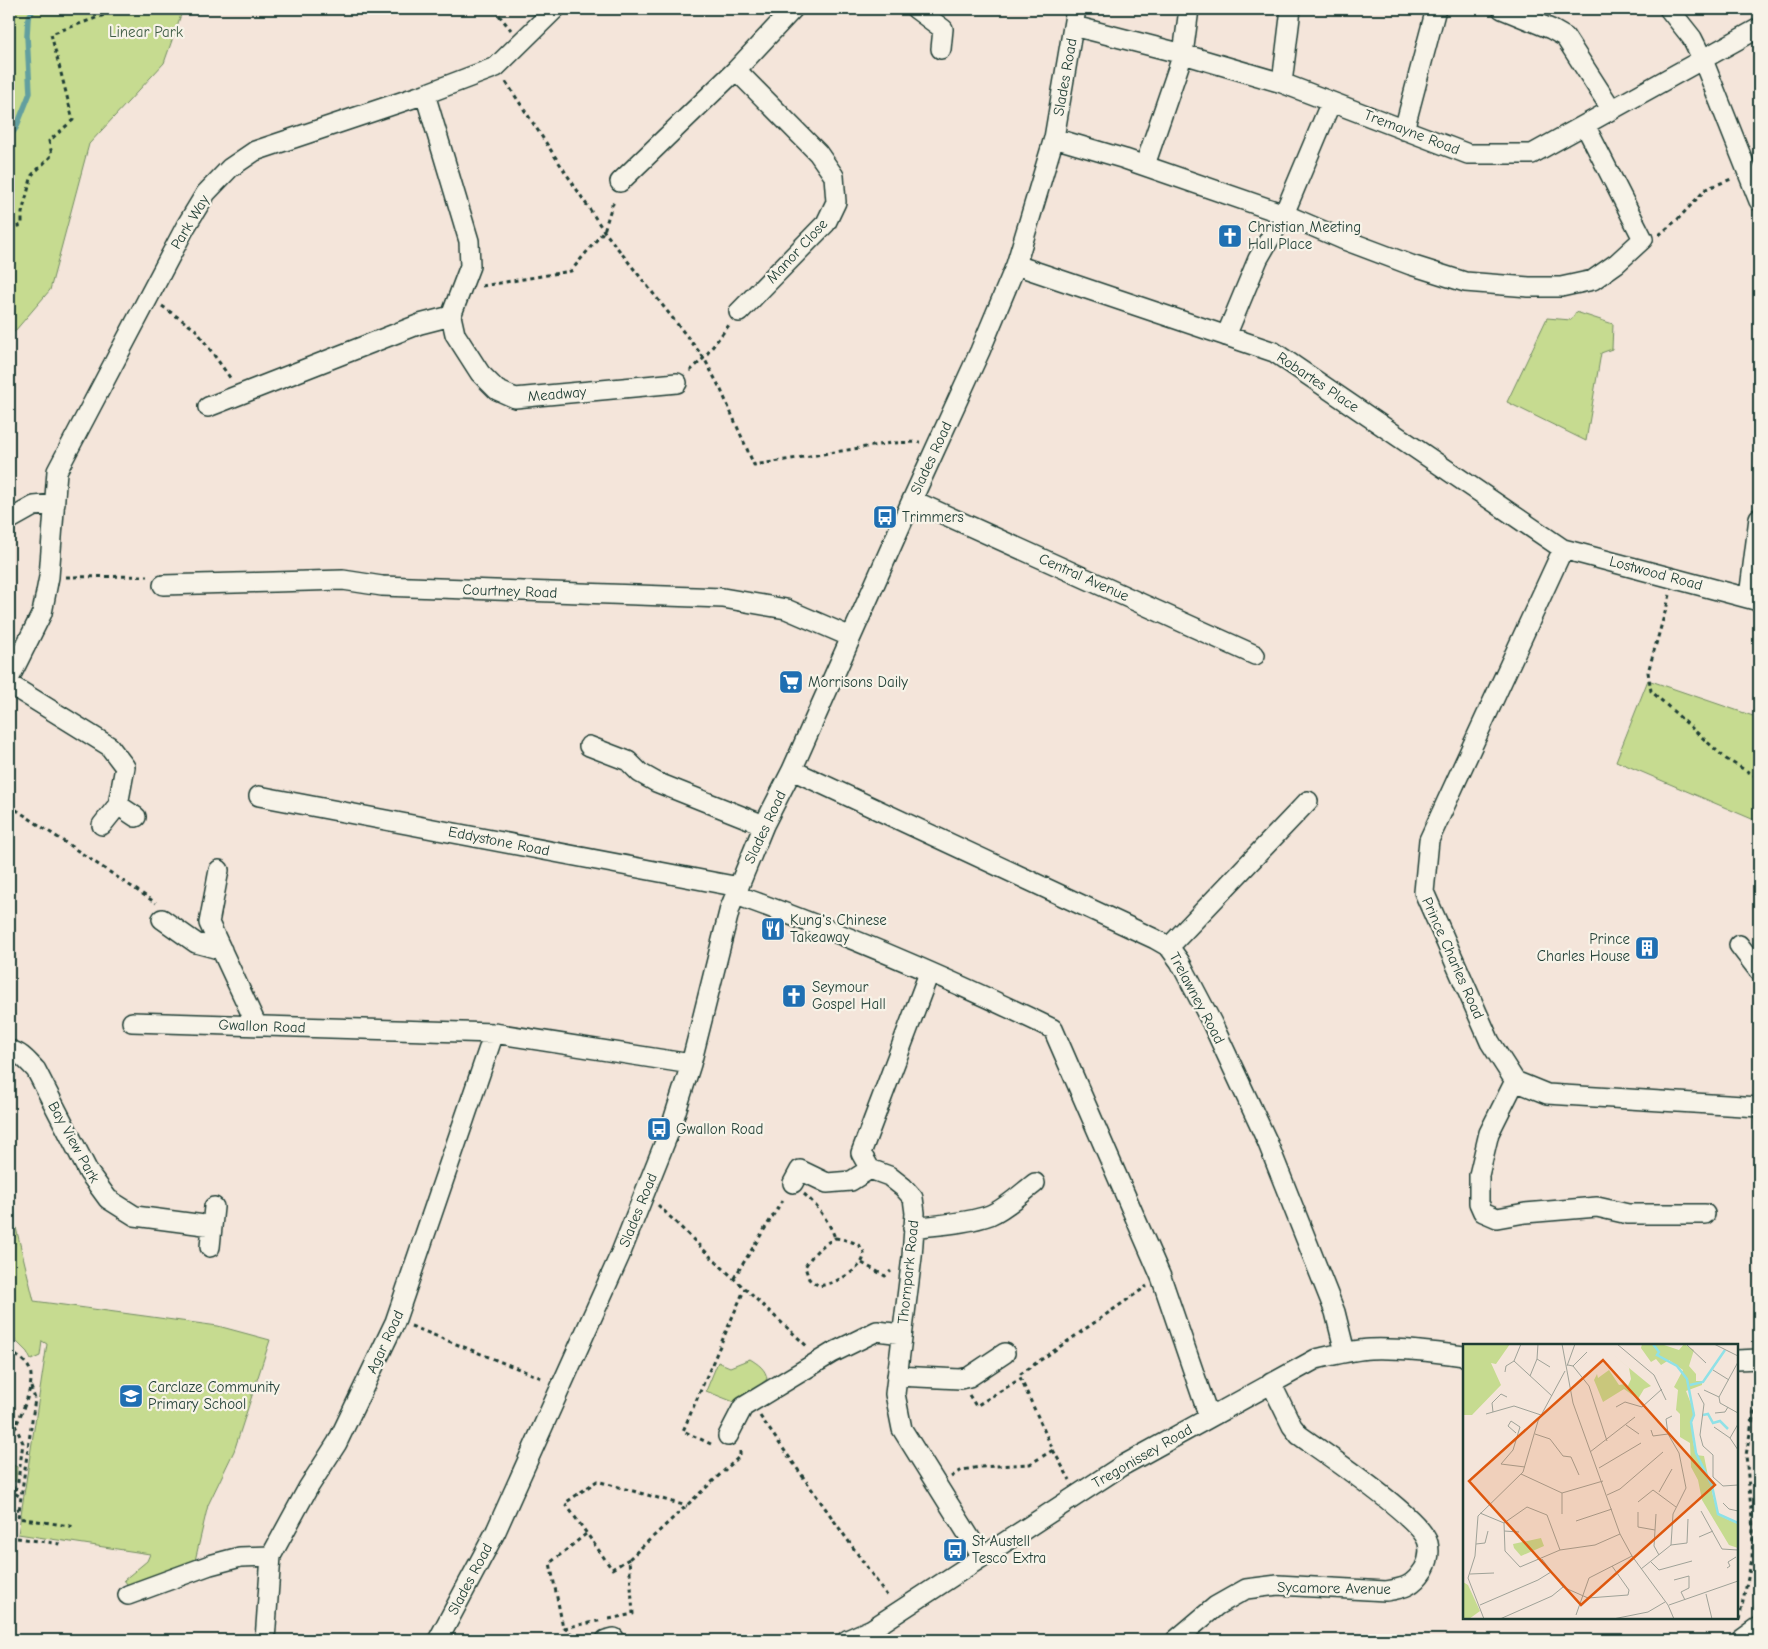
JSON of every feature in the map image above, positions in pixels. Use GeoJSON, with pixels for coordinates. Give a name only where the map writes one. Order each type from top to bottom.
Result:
{"type":"FeatureCollection","features":[{"type":"Feature","properties":{"kind":"street","name":"Park Way"},"geometry":{"type":"LineString","coordinates":[[9,679],[42,613],[49,577],[57,471],[186,226],[206,193],[230,168],[255,151],[425,94],[496,67],[555,9]]}},
{"type":"Feature","properties":{"kind":"street"},"geometry":{"type":"LineString","coordinates":[[620,182],[736,70],[793,9]]}},
{"type":"Feature","properties":{"kind":"street"},"geometry":{"type":"LineString","coordinates":[[916,9],[943,29],[942,49]]}},
{"type":"Feature","properties":{"kind":"street"},"geometry":{"type":"LineString","coordinates":[[1145,166],[1183,54],[1189,9]]}},
{"type":"Feature","properties":{"kind":"street"},"geometry":{"type":"LineString","coordinates":[[1282,83],[1291,9]]}},
{"type":"Feature","properties":{"kind":"street"},"geometry":{"type":"LineString","coordinates":[[1404,130],[1436,9]]}},
{"type":"Feature","properties":{"kind":"street"},"geometry":{"type":"LineString","coordinates":[[1502,9],[1551,29],[1565,37],[1612,110]]}},
{"type":"Feature","properties":{"kind":"street"},"geometry":{"type":"LineString","coordinates":[[1669,9],[1692,38],[1703,60],[1759,201]]}},
{"type":"Feature","properties":{"kind":"street","name":"Tremayne Road"},"geometry":{"type":"LineString","coordinates":[[1075,18],[1183,54],[1282,83],[1468,154],[1532,154],[1759,28]]}},
{"type":"Feature","properties":{"kind":"street","name":"Slades Road"},"geometry":{"type":"LineString","coordinates":[[438,1640],[496,1531],[620,1255],[670,1127],[691,1064],[730,908],[764,825],[792,770],[980,351],[1016,265],[1054,138],[1075,18]]}},
{"type":"Feature","properties":{"kind":"street","name":"Manor Close"},"geometry":{"type":"LineString","coordinates":[[736,70],[818,153],[834,176],[836,202],[826,223],[739,312]]}},
{"type":"Feature","properties":{"kind":"street"},"geometry":{"type":"LineString","coordinates":[[208,407],[420,324],[451,316],[470,266],[469,241],[425,94]]}},
{"type":"Feature","properties":{"kind":"street"},"geometry":{"type":"LineString","coordinates":[[1226,336],[1258,259],[1284,214],[1331,102]]}},
{"type":"Feature","properties":{"kind":"street"},"geometry":{"type":"LineString","coordinates":[[1054,138],[1145,166],[1284,214],[1342,239],[1411,265],[1466,282],[1529,287],[1561,286],[1593,280],[1617,264],[1643,239],[1585,125]]}},
{"type":"Feature","properties":{"kind":"street","name":"Robartes Place"},"geometry":{"type":"LineString","coordinates":[[1016,265],[1274,352],[1562,549]]}},
{"type":"Feature","properties":{"kind":"street","name":"Meadway"},"geometry":{"type":"LineString","coordinates":[[451,316],[455,334],[480,373],[497,390],[515,398],[677,383]]}},
{"type":"Feature","properties":{"kind":"street","name":"Central Avenue"},"geometry":{"type":"LineString","coordinates":[[912,500],[1255,655]]}},
{"type":"Feature","properties":{"kind":"street"},"geometry":{"type":"LineString","coordinates":[[9,520],[34,506],[55,504]]}},
{"type":"Feature","properties":{"kind":"street","name":"Lostwood Road"},"geometry":{"type":"LineString","coordinates":[[1562,549],[1754,599],[1759,518]]}},
{"type":"Feature","properties":{"kind":"street","name":"Prince Charles Road"},"geometry":{"type":"LineString","coordinates":[[1515,1081],[1490,1042],[1424,892],[1429,840],[1562,549]]}},
{"type":"Feature","properties":{"kind":"street","name":"Courtney Road"},"geometry":{"type":"LineString","coordinates":[[163,585],[343,580],[382,586],[723,598],[786,609],[851,637]]}},
{"type":"Feature","properties":{"kind":"street"},"geometry":{"type":"LineString","coordinates":[[9,684],[109,746],[125,767],[118,805],[102,825]]}},
{"type":"Feature","properties":{"kind":"street"},"geometry":{"type":"LineString","coordinates":[[588,746],[628,761],[640,773],[656,782],[764,825]]}},
{"type":"Feature","properties":{"kind":"street","name":"Trelawney Road"},"geometry":{"type":"LineString","coordinates":[[792,770],[1169,947],[1180,962],[1212,1023],[1267,1141],[1335,1312],[1345,1352]]}},
{"type":"Feature","properties":{"kind":"street","name":"Eddystone Road"},"geometry":{"type":"LineString","coordinates":[[259,796],[737,891],[995,1001],[1053,1029],[1161,1277],[1209,1417]]}},
{"type":"Feature","properties":{"kind":"street"},"geometry":{"type":"LineString","coordinates":[[1169,947],[1308,800]]}},
{"type":"Feature","properties":{"kind":"street"},"geometry":{"type":"LineString","coordinates":[[118,805],[136,817]]}},
{"type":"Feature","properties":{"kind":"street"},"geometry":{"type":"LineString","coordinates":[[219,870],[209,923],[257,1026]]}},
{"type":"Feature","properties":{"kind":"street"},"geometry":{"type":"LineString","coordinates":[[162,919],[196,943],[222,950]]}},
{"type":"Feature","properties":{"kind":"street"},"geometry":{"type":"LineString","coordinates":[[1739,945],[1759,971]]}},
{"type":"Feature","properties":{"kind":"street"},"geometry":{"type":"LineString","coordinates":[[793,1183],[800,1170],[827,1184],[850,1181],[870,1169],[861,1153],[929,973]]}},
{"type":"Feature","properties":{"kind":"street","name":"Gwallon Road"},"geometry":{"type":"LineString","coordinates":[[132,1022],[494,1033],[691,1064]]}},
{"type":"Feature","properties":{"kind":"street","name":"Agar Road"},"geometry":{"type":"LineString","coordinates":[[265,1640],[270,1556],[308,1488],[337,1443],[396,1320],[494,1033]]}},
{"type":"Feature","properties":{"kind":"street","name":"Bay View Park"},"geometry":{"type":"LineString","coordinates":[[9,1050],[24,1057],[36,1070],[89,1172],[108,1199],[135,1216],[212,1226]]}},
{"type":"Feature","properties":{"kind":"street"},"geometry":{"type":"LineString","coordinates":[[1705,1214],[1628,1214],[1597,1207],[1525,1213],[1497,1218],[1483,1212],[1479,1203],[1480,1176],[1489,1133],[1515,1081],[1547,1094],[1759,1107]]}},
{"type":"Feature","properties":{"kind":"street","name":"Thornpark Road"},"geometry":{"type":"LineString","coordinates":[[870,1169],[889,1176],[903,1186],[913,1198],[915,1213],[912,1257],[895,1394],[902,1429],[982,1557]]}},
{"type":"Feature","properties":{"kind":"street"},"geometry":{"type":"LineString","coordinates":[[913,1228],[949,1224],[988,1216],[1035,1183]]}},
{"type":"Feature","properties":{"kind":"street"},"geometry":{"type":"LineString","coordinates":[[210,1247],[214,1207]]}},
{"type":"Feature","properties":{"kind":"street"},"geometry":{"type":"LineString","coordinates":[[725,1445],[743,1407],[750,1402],[818,1361],[877,1331],[902,1334]]}},
{"type":"Feature","properties":{"kind":"street","name":"Tregonissey Road"},"geometry":{"type":"LineString","coordinates":[[847,1640],[872,1629],[1120,1467],[1316,1359],[1345,1352],[1369,1349],[1396,1349],[1463,1356]]}},
{"type":"Feature","properties":{"kind":"street"},"geometry":{"type":"LineString","coordinates":[[897,1376],[960,1379],[969,1377],[1004,1353]]}},
{"type":"Feature","properties":{"kind":"street"},"geometry":{"type":"LineString","coordinates":[[1738,1360],[1759,1359]]}},
{"type":"Feature","properties":{"kind":"street","name":"Sycamore Avenue"},"geometry":{"type":"LineString","coordinates":[[1176,1640],[1216,1606],[1246,1589],[1278,1585],[1386,1590],[1404,1588],[1417,1580],[1428,1562],[1428,1542],[1414,1521],[1392,1502],[1299,1435],[1292,1426],[1271,1383]]}},
{"type":"Feature","properties":{"kind":"street"},"geometry":{"type":"LineString","coordinates":[[128,1595],[210,1565],[240,1557],[270,1556]]}},
{"type":"Feature","properties":{"kind":"street"},"geometry":{"type":"LineString","coordinates":[[1740,1640],[1759,1627]]}},
{"type":"Feature","properties":{"kind":"path"},"geometry":{"type":"LineString","coordinates":[[9,9],[13,38],[9,69]]}},
{"type":"Feature","properties":{"kind":"path"},"geometry":{"type":"LineString","coordinates":[[9,229],[22,225],[22,213],[32,175],[52,155],[49,141],[73,120],[50,34],[110,13],[112,9]]}},
{"type":"Feature","properties":{"kind":"path"},"geometry":{"type":"LineString","coordinates":[[494,9],[521,44]]}},
{"type":"Feature","properties":{"kind":"path"},"geometry":{"type":"LineString","coordinates":[[496,67],[604,231],[704,358],[721,390],[754,465],[891,443],[939,441]]}},
{"type":"Feature","properties":{"kind":"path"},"geometry":{"type":"LineString","coordinates":[[1643,239],[1661,235],[1706,189],[1748,173]]}},
{"type":"Feature","properties":{"kind":"path"},"geometry":{"type":"LineString","coordinates":[[462,290],[571,271],[604,231],[612,206],[625,187],[620,182]]}},
{"type":"Feature","properties":{"kind":"path"},"geometry":{"type":"LineString","coordinates":[[149,296],[196,330],[241,393]]}},
{"type":"Feature","properties":{"kind":"path"},"geometry":{"type":"LineString","coordinates":[[677,383],[704,358],[739,312]]}},
{"type":"Feature","properties":{"kind":"path"},"geometry":{"type":"LineString","coordinates":[[49,577],[157,576],[163,585]]}},
{"type":"Feature","properties":{"kind":"path"},"geometry":{"type":"LineString","coordinates":[[1675,578],[1648,672],[1651,691],[1726,758],[1759,778]]}},
{"type":"Feature","properties":{"kind":"path"},"geometry":{"type":"LineString","coordinates":[[9,805],[155,902],[162,919]]}},
{"type":"Feature","properties":{"kind":"path"},"geometry":{"type":"LineString","coordinates":[[734,1278],[793,1183],[812,1200],[834,1238]]}},
{"type":"Feature","properties":{"kind":"path"},"geometry":{"type":"LineString","coordinates":[[643,1197],[660,1206],[807,1346],[818,1361]]}},
{"type":"Feature","properties":{"kind":"path"},"geometry":{"type":"LineString","coordinates":[[834,1238],[857,1243],[865,1256],[862,1263],[833,1284],[819,1286],[810,1279],[805,1267],[812,1254],[834,1238]]}},
{"type":"Feature","properties":{"kind":"path"},"geometry":{"type":"LineString","coordinates":[[862,1263],[885,1276],[902,1262],[912,1257]]}},
{"type":"Feature","properties":{"kind":"path"},"geometry":{"type":"LineString","coordinates":[[1078,1494],[1053,1450],[1019,1375],[1161,1277]]}},
{"type":"Feature","properties":{"kind":"path"},"geometry":{"type":"LineString","coordinates":[[740,1456],[725,1445],[683,1431],[745,1288]]}},
{"type":"Feature","properties":{"kind":"path"},"geometry":{"type":"LineString","coordinates":[[396,1320],[561,1386]]}},
{"type":"Feature","properties":{"kind":"path"},"geometry":{"type":"LineString","coordinates":[[9,1351],[24,1361],[30,1370],[31,1387],[35,1399],[18,1518],[76,1527]]}},
{"type":"Feature","properties":{"kind":"path"},"geometry":{"type":"LineString","coordinates":[[960,1379],[976,1406],[1020,1379]]}},
{"type":"Feature","properties":{"kind":"path"},"geometry":{"type":"LineString","coordinates":[[1739,1621],[1752,1559],[1753,1530],[1746,1456],[1759,1385]]}},
{"type":"Feature","properties":{"kind":"path"},"geometry":{"type":"LineString","coordinates":[[9,1442],[31,1387]]}},
{"type":"Feature","properties":{"kind":"path"},"geometry":{"type":"LineString","coordinates":[[750,1402],[899,1611]]}},
{"type":"Feature","properties":{"kind":"path"},"geometry":{"type":"LineString","coordinates":[[9,1495],[14,1492],[18,1481],[23,1443],[16,1425]]}},
{"type":"Feature","properties":{"kind":"path"},"geometry":{"type":"LineString","coordinates":[[686,1506],[597,1481],[565,1503],[612,1569],[628,1560],[740,1456],[740,1444],[725,1445]]}},
{"type":"Feature","properties":{"kind":"path"},"geometry":{"type":"LineString","coordinates":[[939,1487],[962,1470],[1030,1464],[1053,1450]]}},
{"type":"Feature","properties":{"kind":"path"},"geometry":{"type":"LineString","coordinates":[[14,1492],[21,1497]]}},
{"type":"Feature","properties":{"kind":"path"},"geometry":{"type":"LineString","coordinates":[[9,1500],[11,1500],[11,1506],[9,1506]]}},
{"type":"Feature","properties":{"kind":"path"},"geometry":{"type":"LineString","coordinates":[[1750,1508],[1759,1508]]}},
{"type":"Feature","properties":{"kind":"path"},"geometry":{"type":"LineString","coordinates":[[9,1511],[19,1509]]}},
{"type":"Feature","properties":{"kind":"path"},"geometry":{"type":"LineString","coordinates":[[579,1640],[564,1628],[550,1563],[586,1534]]}},
{"type":"Feature","properties":{"kind":"path"},"geometry":{"type":"LineString","coordinates":[[9,1539],[17,1538],[61,1544]]}},
{"type":"Feature","properties":{"kind":"path"},"geometry":{"type":"LineString","coordinates":[[564,1628],[633,1614],[628,1560]]}},
{"type":"Feature","properties":{"kind":"green space","name":"Linear Park"},"geometry":{"type":"Polygon","coordinates":[[[9,9],[183,9],[164,63],[89,144],[50,290],[9,338],[9,9]]]}},
{"type":"Feature","properties":{"kind":"green space"},"geometry":{"type":"Polygon","coordinates":[[[1576,312],[1613,324],[1612,349],[1601,353],[1586,441],[1507,402],[1547,318],[1571,320],[1576,312]]]}},
{"type":"Feature","properties":{"kind":"green space"},"geometry":{"type":"Polygon","coordinates":[[[1648,680],[1759,718],[1759,822],[1616,761],[1648,680]]]}},
{"type":"Feature","properties":{"kind":"green space","name":"Carclaze Community Primary School"},"geometry":{"type":"Polygon","coordinates":[[[9,1199],[34,1301],[218,1326],[270,1340],[234,1451],[208,1505],[194,1565],[131,1589],[124,1580],[147,1561],[150,1554],[18,1534],[47,1344],[42,1341],[40,1356],[31,1360],[27,1352],[9,1334],[9,1308],[13,1299],[9,1290],[9,1199]]]}},
{"type":"Feature","properties":{"kind":"green space"},"geometry":{"type":"Polygon","coordinates":[[[750,1359],[759,1365],[767,1379],[739,1404],[706,1391],[718,1362],[730,1367],[750,1359]]]}},
{"type":"Feature","properties":{"kind":"green space"},"geometry":{"type":"Polygon","coordinates":[[[9,1465],[17,1467],[16,1481],[9,1482],[9,1465]]]}},
{"type":"Feature","properties":{"kind":"waterway"},"geometry":{"type":"LineString","coordinates":[[9,138],[16,128],[30,93],[27,36],[28,18],[34,9]]}},
{"type":"Feature","properties":{"kind":"place","name":"Christian Meeting Hall Place"},"geometry":{"type":"Point","coordinates":[1230,236]}},
{"type":"Feature","properties":{"kind":"place","name":"Trimmers"},"geometry":{"type":"Point","coordinates":[885,517]}},
{"type":"Feature","properties":{"kind":"place","name":"Morrisons Daily"},"geometry":{"type":"Point","coordinates":[791,682]}},
{"type":"Feature","properties":{"kind":"place","name":"Kung's Chinese Takeaway"},"geometry":{"type":"Point","coordinates":[773,929]}},
{"type":"Feature","properties":{"kind":"place","name":"Prince Charles House"},"geometry":{"type":"Point","coordinates":[1647,948]}},
{"type":"Feature","properties":{"kind":"place","name":"Seymour Gospel Hall"},"geometry":{"type":"Point","coordinates":[794,996]}},
{"type":"Feature","properties":{"kind":"place","name":"Gwallon Road"},"geometry":{"type":"Point","coordinates":[659,1129]}},
{"type":"Feature","properties":{"kind":"place","name":"Carclaze Community Primary School"},"geometry":{"type":"Point","coordinates":[131,1396]}},
{"type":"Feature","properties":{"kind":"place","name":"St Austell Tesco Extra"},"geometry":{"type":"Point","coordinates":[955,1550]}}]}
